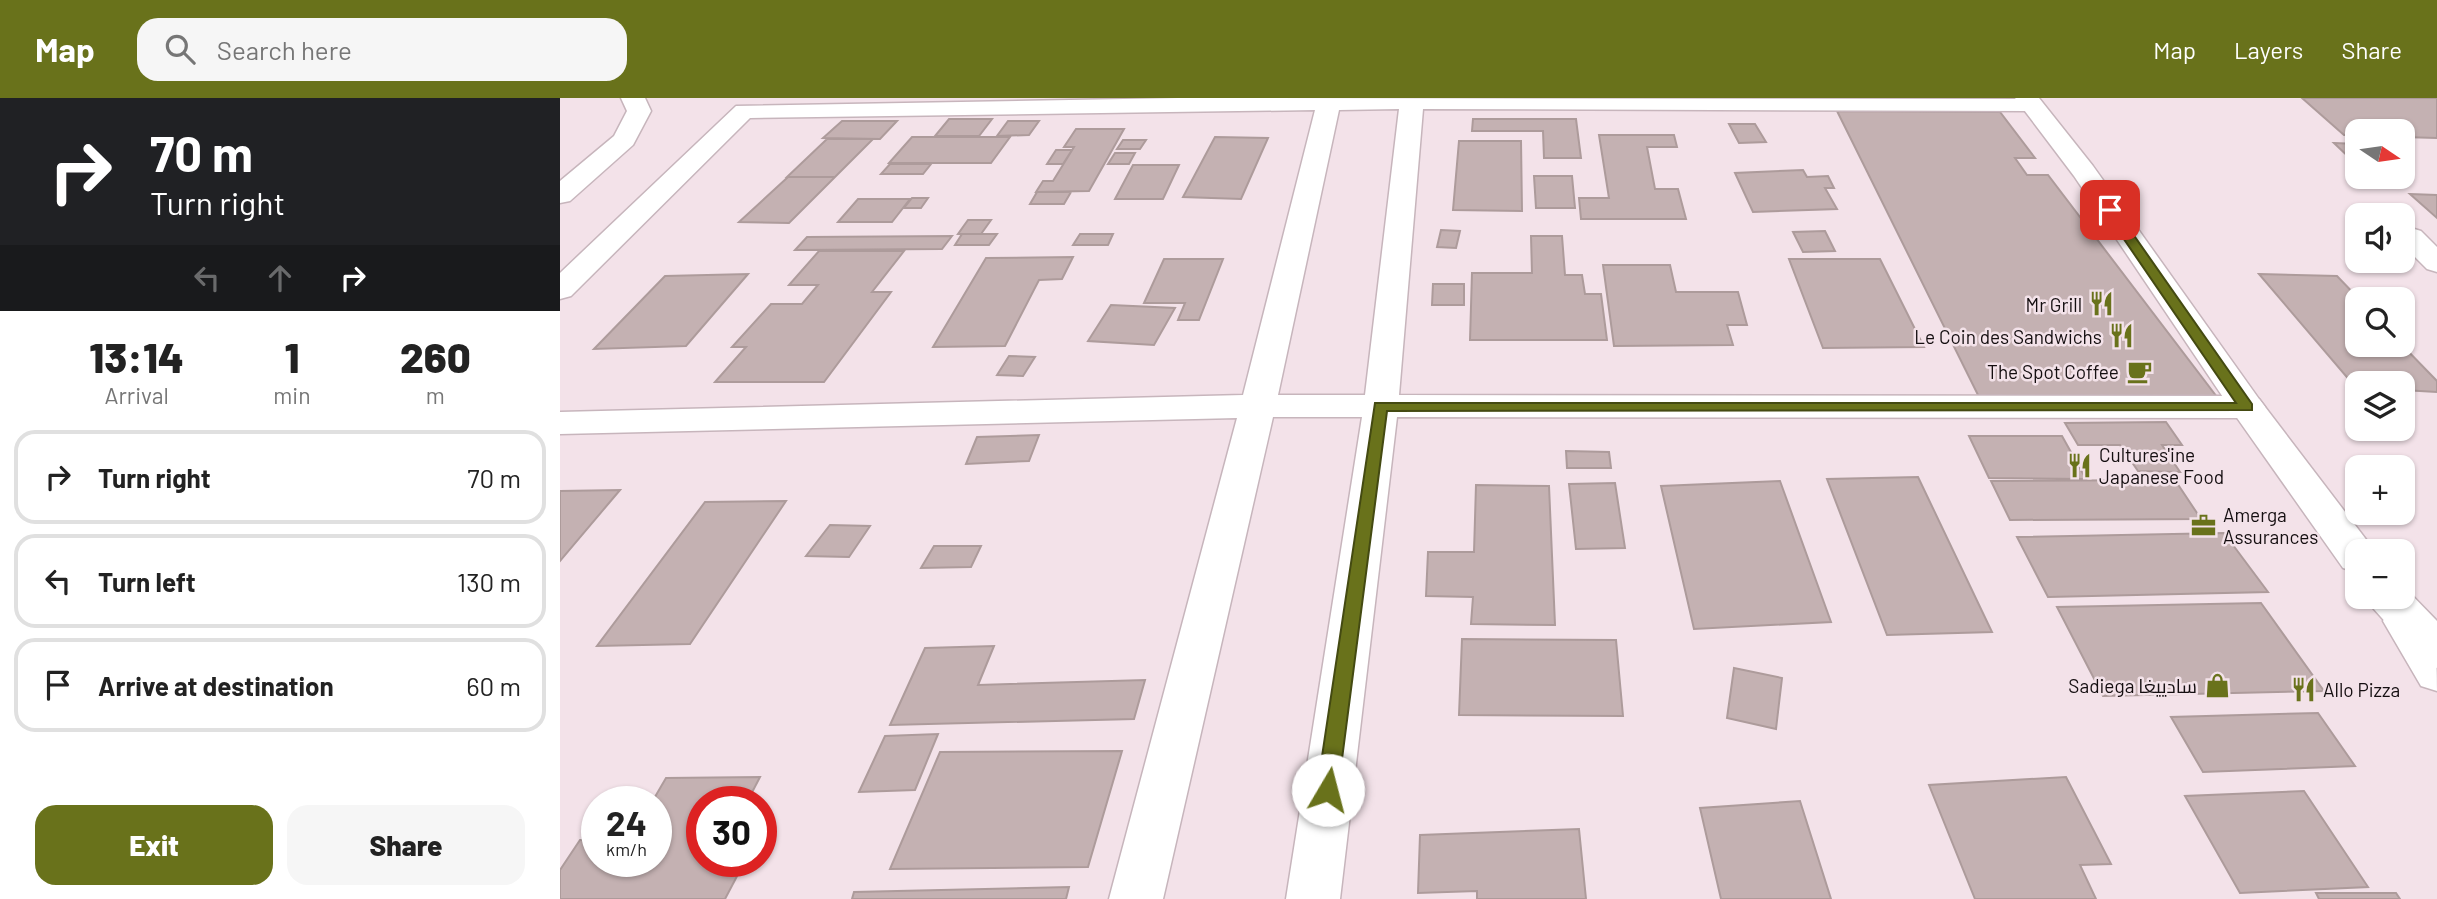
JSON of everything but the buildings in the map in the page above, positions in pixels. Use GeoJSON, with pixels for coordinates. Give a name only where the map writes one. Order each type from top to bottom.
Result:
{"type":"FeatureCollection","features":[{"type":"Feature","properties":{"kind":"street"},"geometry":{"type":"LineString","coordinates":[[560,195],[625,140],[639,111],[633,98]]}},
{"type":"Feature","properties":{"kind":"street"},"geometry":{"type":"LineString","coordinates":[[560,289],[751,105],[2029,101],[2084,172],[2247,407],[2345,542]]}},
{"type":"Feature","properties":{"kind":"street"},"geometry":{"type":"LineString","coordinates":[[1313,899],[1381,407],[1412,102]]}},
{"type":"Feature","properties":{"kind":"street"},"geometry":{"type":"LineString","coordinates":[[1136,899],[1258,407],[1329,103]]}},
{"type":"Feature","properties":{"kind":"street"},"geometry":{"type":"LineString","coordinates":[[2415,241],[2437,263]]}},
{"type":"Feature","properties":{"kind":"street"},"geometry":{"type":"LineString","coordinates":[[560,423],[1258,407],[2247,407]]}},
{"type":"Feature","properties":{"kind":"street"},"geometry":{"type":"LineString","coordinates":[[2397,609],[2437,673]]}},
{"type":"Feature","properties":{"kind":"street"},"geometry":{"type":"LineString","coordinates":[[2398,609],[2437,650]]}},
{"type":"Feature","properties":{"kind":"place","name":"Mr Grill"},"geometry":{"type":"Point","coordinates":[2102,304]}},
{"type":"Feature","properties":{"kind":"place","name":"Le Coin des Sandwichs"},"geometry":{"type":"Point","coordinates":[2122,336]}},
{"type":"Feature","properties":{"kind":"place","name":"The Spot Coffee"},"geometry":{"type":"Point","coordinates":[2139,371]}},
{"type":"Feature","properties":{"kind":"place","name":"Cultures'ine Japanese Food"},"geometry":{"type":"Point","coordinates":[2079,465]}},
{"type":"Feature","properties":{"kind":"place","name":"Amerga Assurances"},"geometry":{"type":"Point","coordinates":[2203,525]}},
{"type":"Feature","properties":{"kind":"place","name":"Sadiega سادييغا"},"geometry":{"type":"Point","coordinates":[2217,685]}},
{"type":"Feature","properties":{"kind":"place","name":"Allo Pizza"},"geometry":{"type":"Point","coordinates":[2303,689]}},
{"type":"Feature","properties":{"kind":"route"},"geometry":{"type":"LineString","coordinates":[[1328,790],[1381,407],[2247,407],[2110,210]]}}]}
